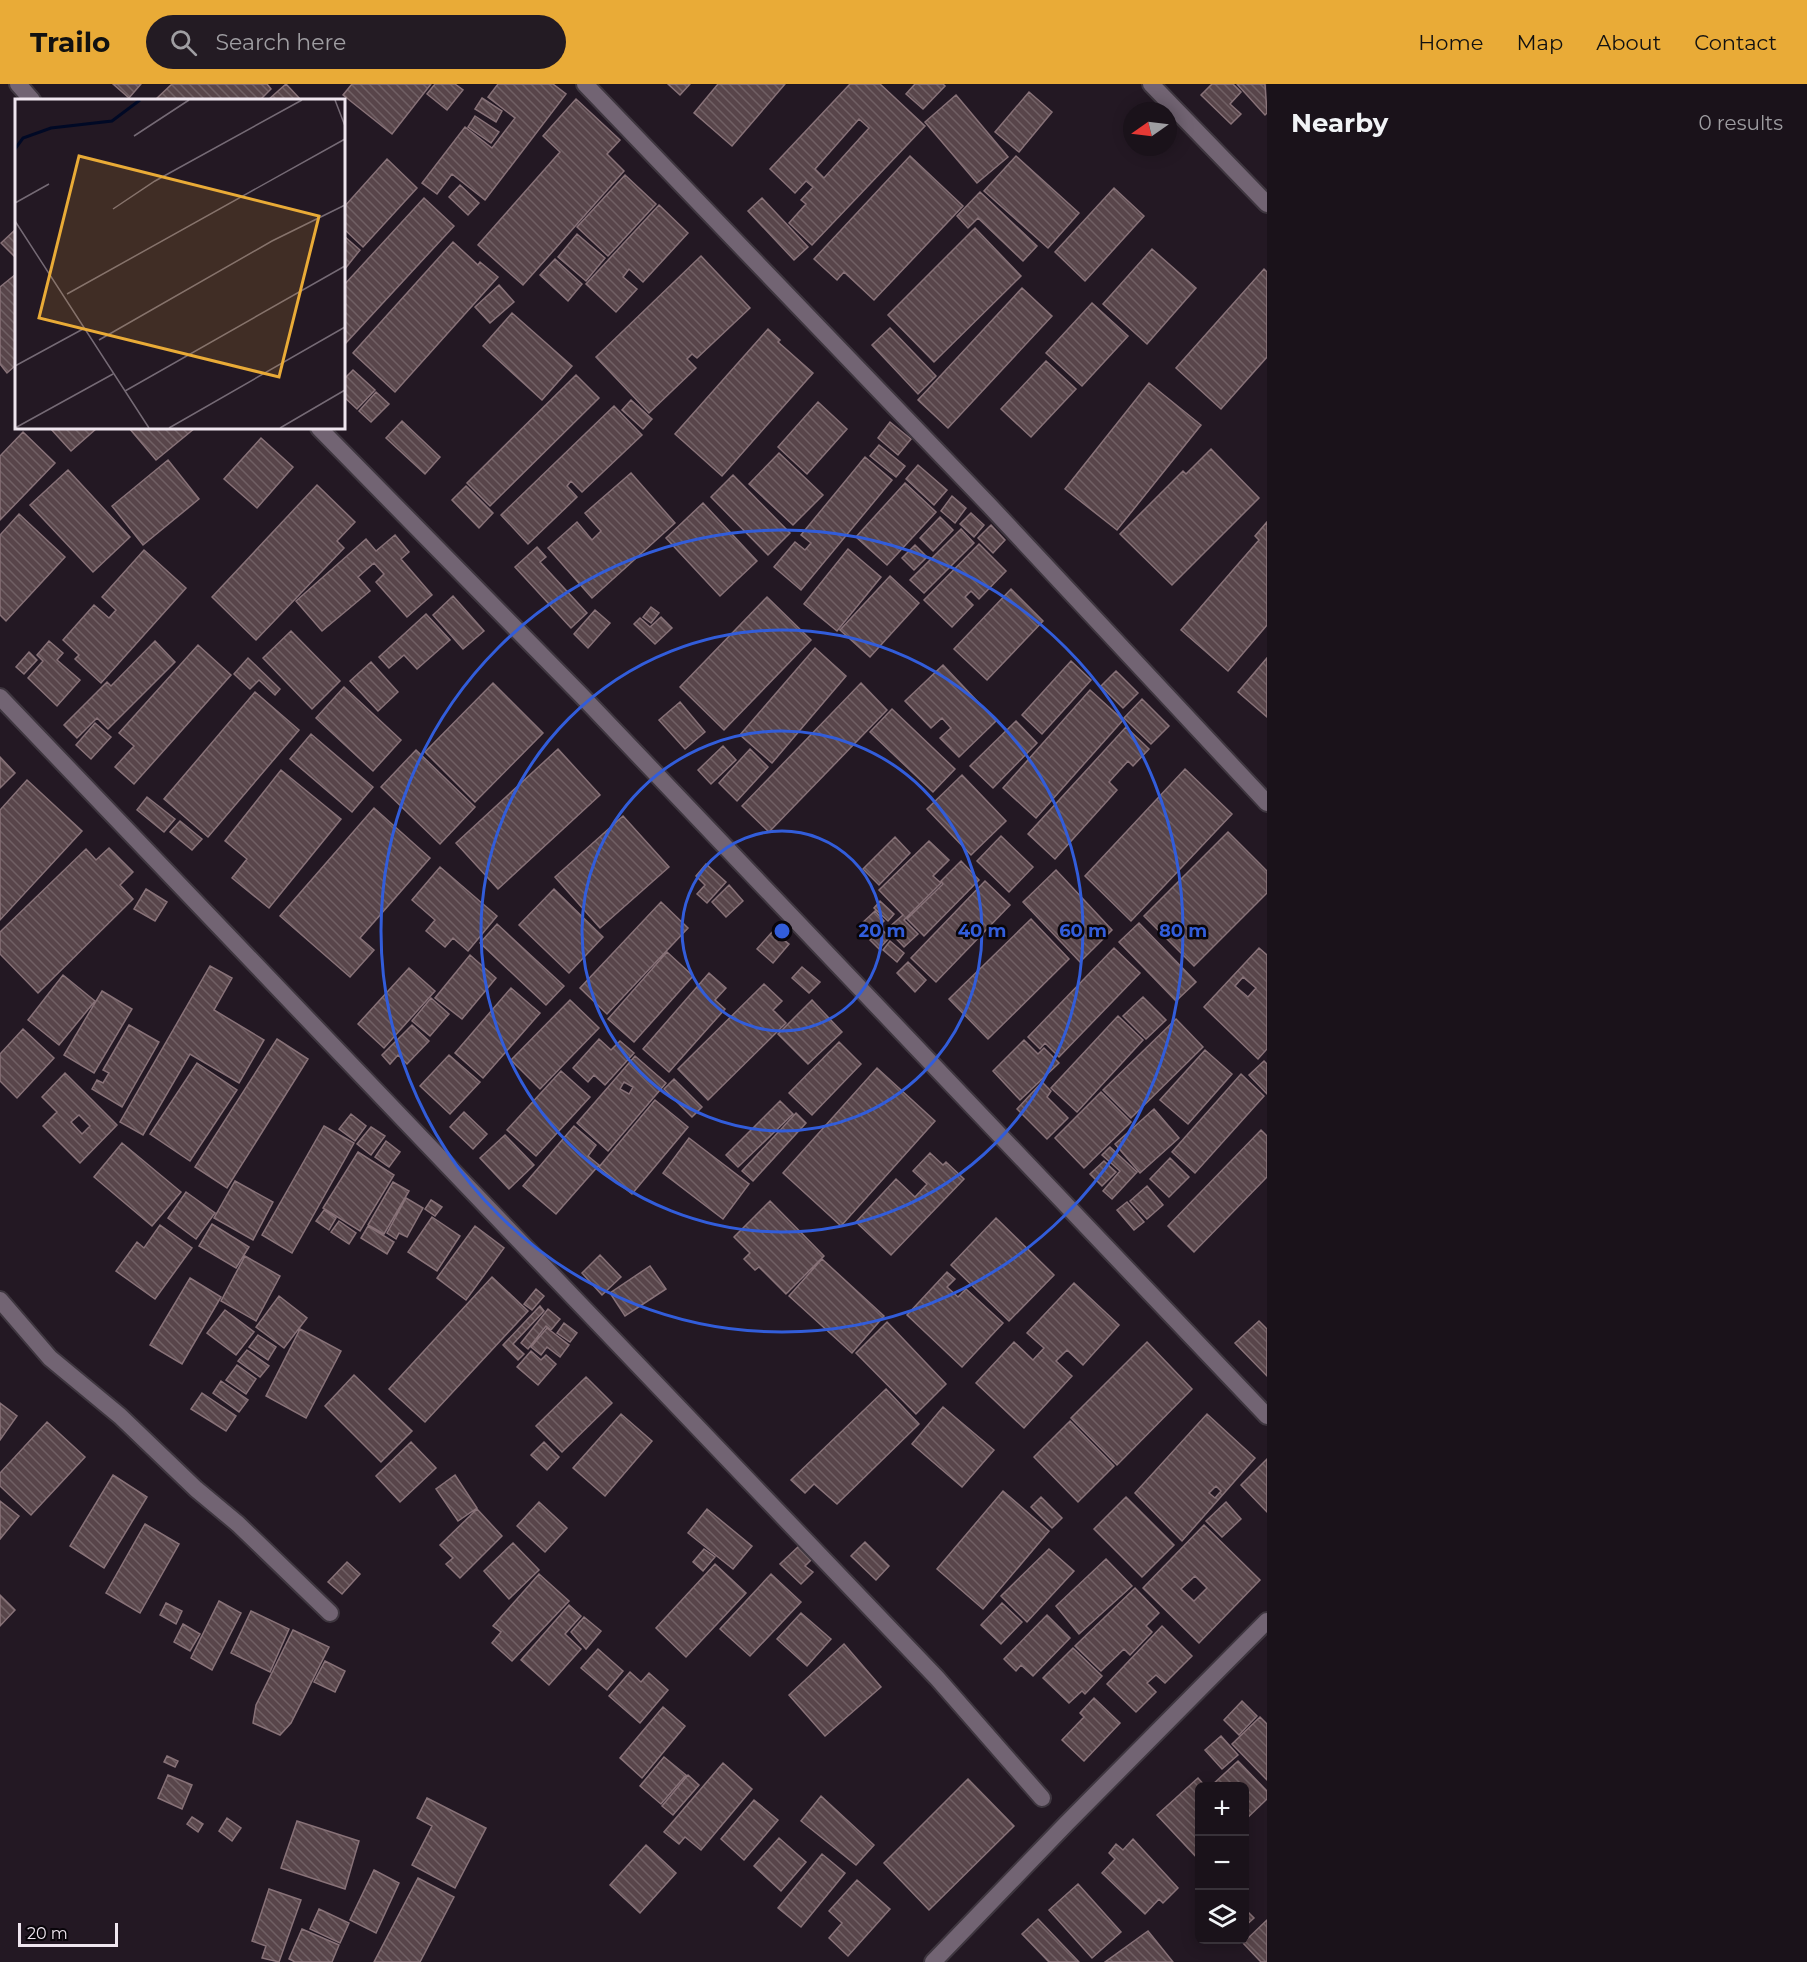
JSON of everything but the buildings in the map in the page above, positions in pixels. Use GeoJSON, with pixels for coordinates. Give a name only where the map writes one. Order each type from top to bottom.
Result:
{"type":"FeatureCollection","features":[{"type":"Feature","properties":{"kind":"street"},"geometry":{"type":"LineString","coordinates":[[18,84],[31,99]]}},
{"type":"Feature","properties":{"kind":"street"},"geometry":{"type":"LineString","coordinates":[[585,84],[989,505],[1267,803]]}},
{"type":"Feature","properties":{"kind":"street"},"geometry":{"type":"LineString","coordinates":[[1151,84],[1267,204]]}},
{"type":"Feature","properties":{"kind":"street"},"geometry":{"type":"LineString","coordinates":[[320,429],[590,704],[1267,1416]]}},
{"type":"Feature","properties":{"kind":"street"},"geometry":{"type":"LineString","coordinates":[[0,697],[937,1678],[1042,1798]]}},
{"type":"Feature","properties":{"kind":"street"},"geometry":{"type":"LineString","coordinates":[[0,1300],[50,1358],[120,1416],[195,1489],[238,1524],[330,1613]]}},
{"type":"Feature","properties":{"kind":"street"},"geometry":{"type":"LineString","coordinates":[[933,1962],[1267,1621]]}}]}
